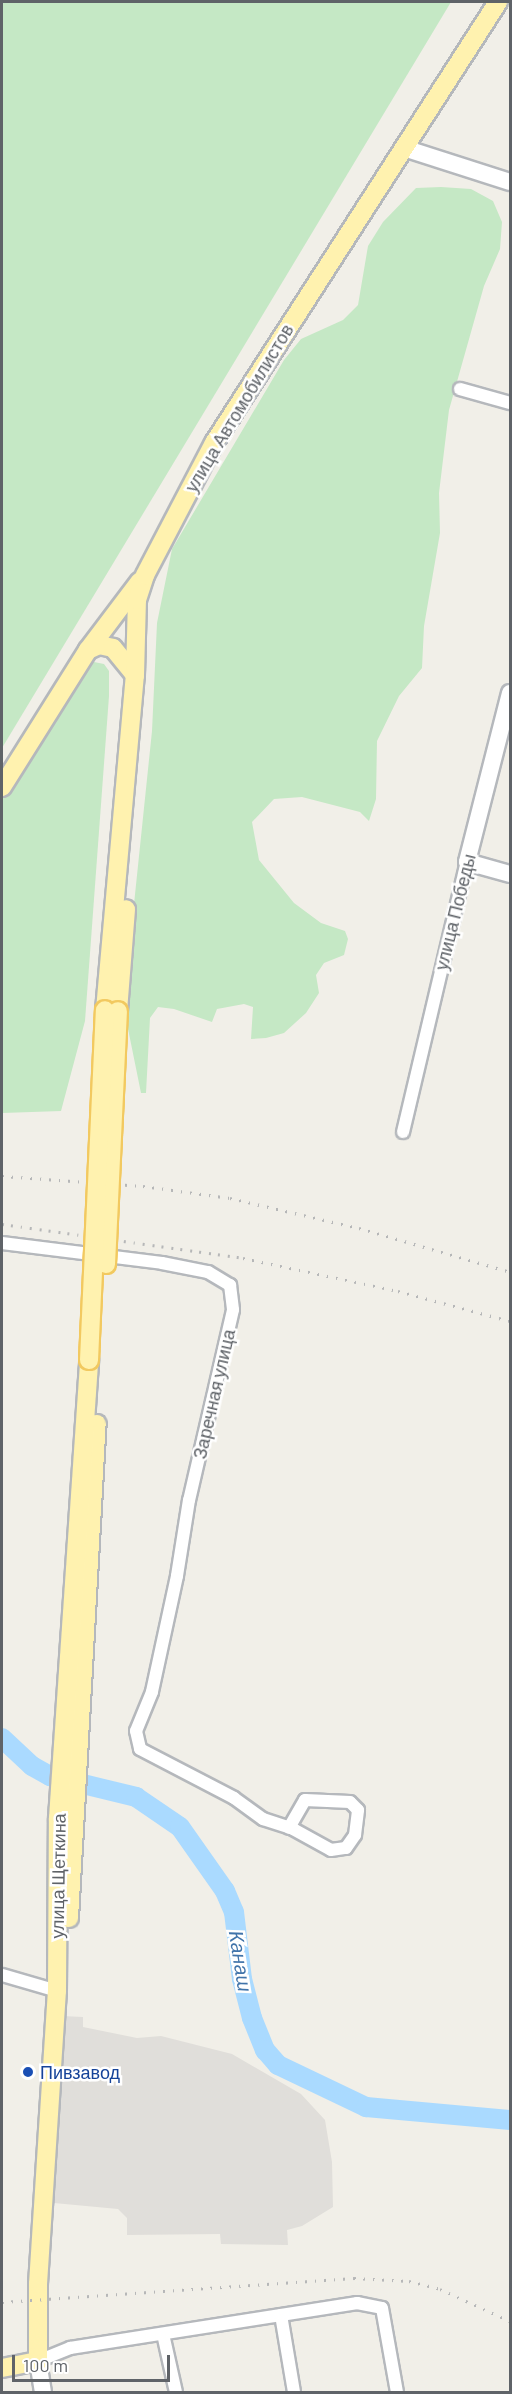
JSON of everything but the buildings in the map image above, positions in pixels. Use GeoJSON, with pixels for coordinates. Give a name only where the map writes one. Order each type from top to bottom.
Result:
{"type":"FeatureCollection","features":[{"type":"Feature","properties":{"kind":"main road","name":"улица Автомобилистов"},"geometry":{"type":"LineString","coordinates":[[112,1011],[135,675],[137,600],[145,575],[214,443],[498,2]]}},
{"type":"Feature","properties":{"kind":"main road"},"geometry":{"type":"LineString","coordinates":[[2,787],[88,650],[145,575]]}},
{"type":"Feature","properties":{"kind":"main road"},"geometry":{"type":"LineString","coordinates":[[112,1011],[144,674],[145,575]]}},
{"type":"Feature","properties":{"kind":"main road"},"geometry":{"type":"LineString","coordinates":[[88,650],[99,645],[113,648],[135,675]]}},
{"type":"Feature","properties":{"kind":"main road","name":"улица Щеткина"},"geometry":{"type":"LineString","coordinates":[[38,2361],[38,2284],[95,1359],[112,1011]]}},
{"type":"Feature","properties":{"kind":"main road"},"geometry":{"type":"LineString","coordinates":[[2,2368],[38,2361]]}},
{"type":"Feature","properties":{"kind":"street"},"geometry":{"type":"LineString","coordinates":[[404,148],[510,182]]}},
{"type":"Feature","properties":{"kind":"street"},"geometry":{"type":"LineString","coordinates":[[460,389],[510,403]]}},
{"type":"Feature","properties":{"kind":"street","name":"улица Победы"},"geometry":{"type":"LineString","coordinates":[[403,1132],[510,693]]}},
{"type":"Feature","properties":{"kind":"street"},"geometry":{"type":"LineString","coordinates":[[467,862],[510,874]]}},
{"type":"Feature","properties":{"kind":"street","name":"Заречная улица"},"geometry":{"type":"LineString","coordinates":[[2,1243],[208,1272],[223,1278],[234,1294],[152,1692],[136,1731],[140,1749],[234,1798],[263,1819],[289,1828]]}},
{"type":"Feature","properties":{"kind":"street"},"geometry":{"type":"LineString","coordinates":[[305,1800],[350,1802],[358,1810],[355,1835],[346,1848],[331,1850],[289,1828],[305,1800]]}},
{"type":"Feature","properties":{"kind":"street"},"geometry":{"type":"LineString","coordinates":[[2,1975],[57,1991]]}},
{"type":"Feature","properties":{"kind":"street"},"geometry":{"type":"LineString","coordinates":[[38,2361],[70,2348],[357,2303],[382,2308],[397,2392]]}},
{"type":"Feature","properties":{"kind":"street"},"geometry":{"type":"LineString","coordinates":[[282,2315],[294,2392]]}},
{"type":"Feature","properties":{"kind":"street"},"geometry":{"type":"LineString","coordinates":[[163,2334],[176,2392]]}},
{"type":"Feature","properties":{"kind":"street","name":"улица Щеткина"},"geometry":{"type":"LineString","coordinates":[[38,2361],[43,2392]]}},
{"type":"Feature","properties":{"kind":"shaded area"},"geometry":{"type":"Polygon","coordinates":[[[62,2016],[83,2017],[83,2027],[137,2038],[161,2036],[232,2054],[301,2094],[325,2120],[332,2162],[333,2207],[302,2226],[287,2230],[288,2245],[221,2244],[220,2234],[127,2235],[127,2218],[118,2209],[54,2203],[62,2016]]]}},
{"type":"Feature","properties":{"kind":"green space"},"geometry":{"type":"Polygon","coordinates":[[[2,2],[451,2],[2,748],[2,2]]]}},
{"type":"Feature","properties":{"kind":"green space"},"geometry":{"type":"Polygon","coordinates":[[[416,188],[471,189],[493,201],[502,222],[500,249],[484,286],[449,410],[439,493],[440,533],[424,626],[422,668],[399,696],[377,741],[376,799],[369,821],[360,812],[302,797],[274,799],[252,822],[259,860],[294,903],[321,923],[345,931],[348,939],[344,955],[324,963],[316,975],[319,993],[306,1013],[284,1033],[251,1039],[253,1007],[244,1004],[217,1009],[212,1022],[174,1009],[158,1007],[150,1018],[146,1093],[141,1093],[125,1014],[126,981],[152,731],[157,623],[172,549],[284,360],[301,339],[343,320],[358,305],[368,246],[383,222],[416,188]]]}},
{"type":"Feature","properties":{"kind":"green space"},"geometry":{"type":"Polygon","coordinates":[[[94,662],[104,664],[109,671],[109,696],[85,1021],[61,1111],[2,1113],[2,800],[85,665],[94,662]]]}},
{"type":"Feature","properties":{"kind":"waterway","name":"Канаш"},"geometry":{"type":"LineString","coordinates":[[2,1738],[32,1766],[50,1776],[136,1797],[180,1827],[225,1891],[234,1912],[242,1979],[252,2018],[265,2050],[278,2065],[366,2107],[510,2120]]}},
{"type":"Feature","properties":{"kind":"railway"},"geometry":{"type":"LineString","coordinates":[[2,1176],[143,1186],[230,1198],[359,1228],[510,1272]]}},
{"type":"Feature","properties":{"kind":"railway"},"geometry":{"type":"LineString","coordinates":[[2,1224],[243,1258],[398,1291],[510,1321]]}},
{"type":"Feature","properties":{"kind":"railway"},"geometry":{"type":"LineString","coordinates":[[2,2302],[354,2278],[409,2281],[440,2289],[510,2321]]}},
{"type":"Feature","properties":{"kind":"place","name":"Пивзавод"},"geometry":{"type":"Point","coordinates":[28,2072]}}]}
